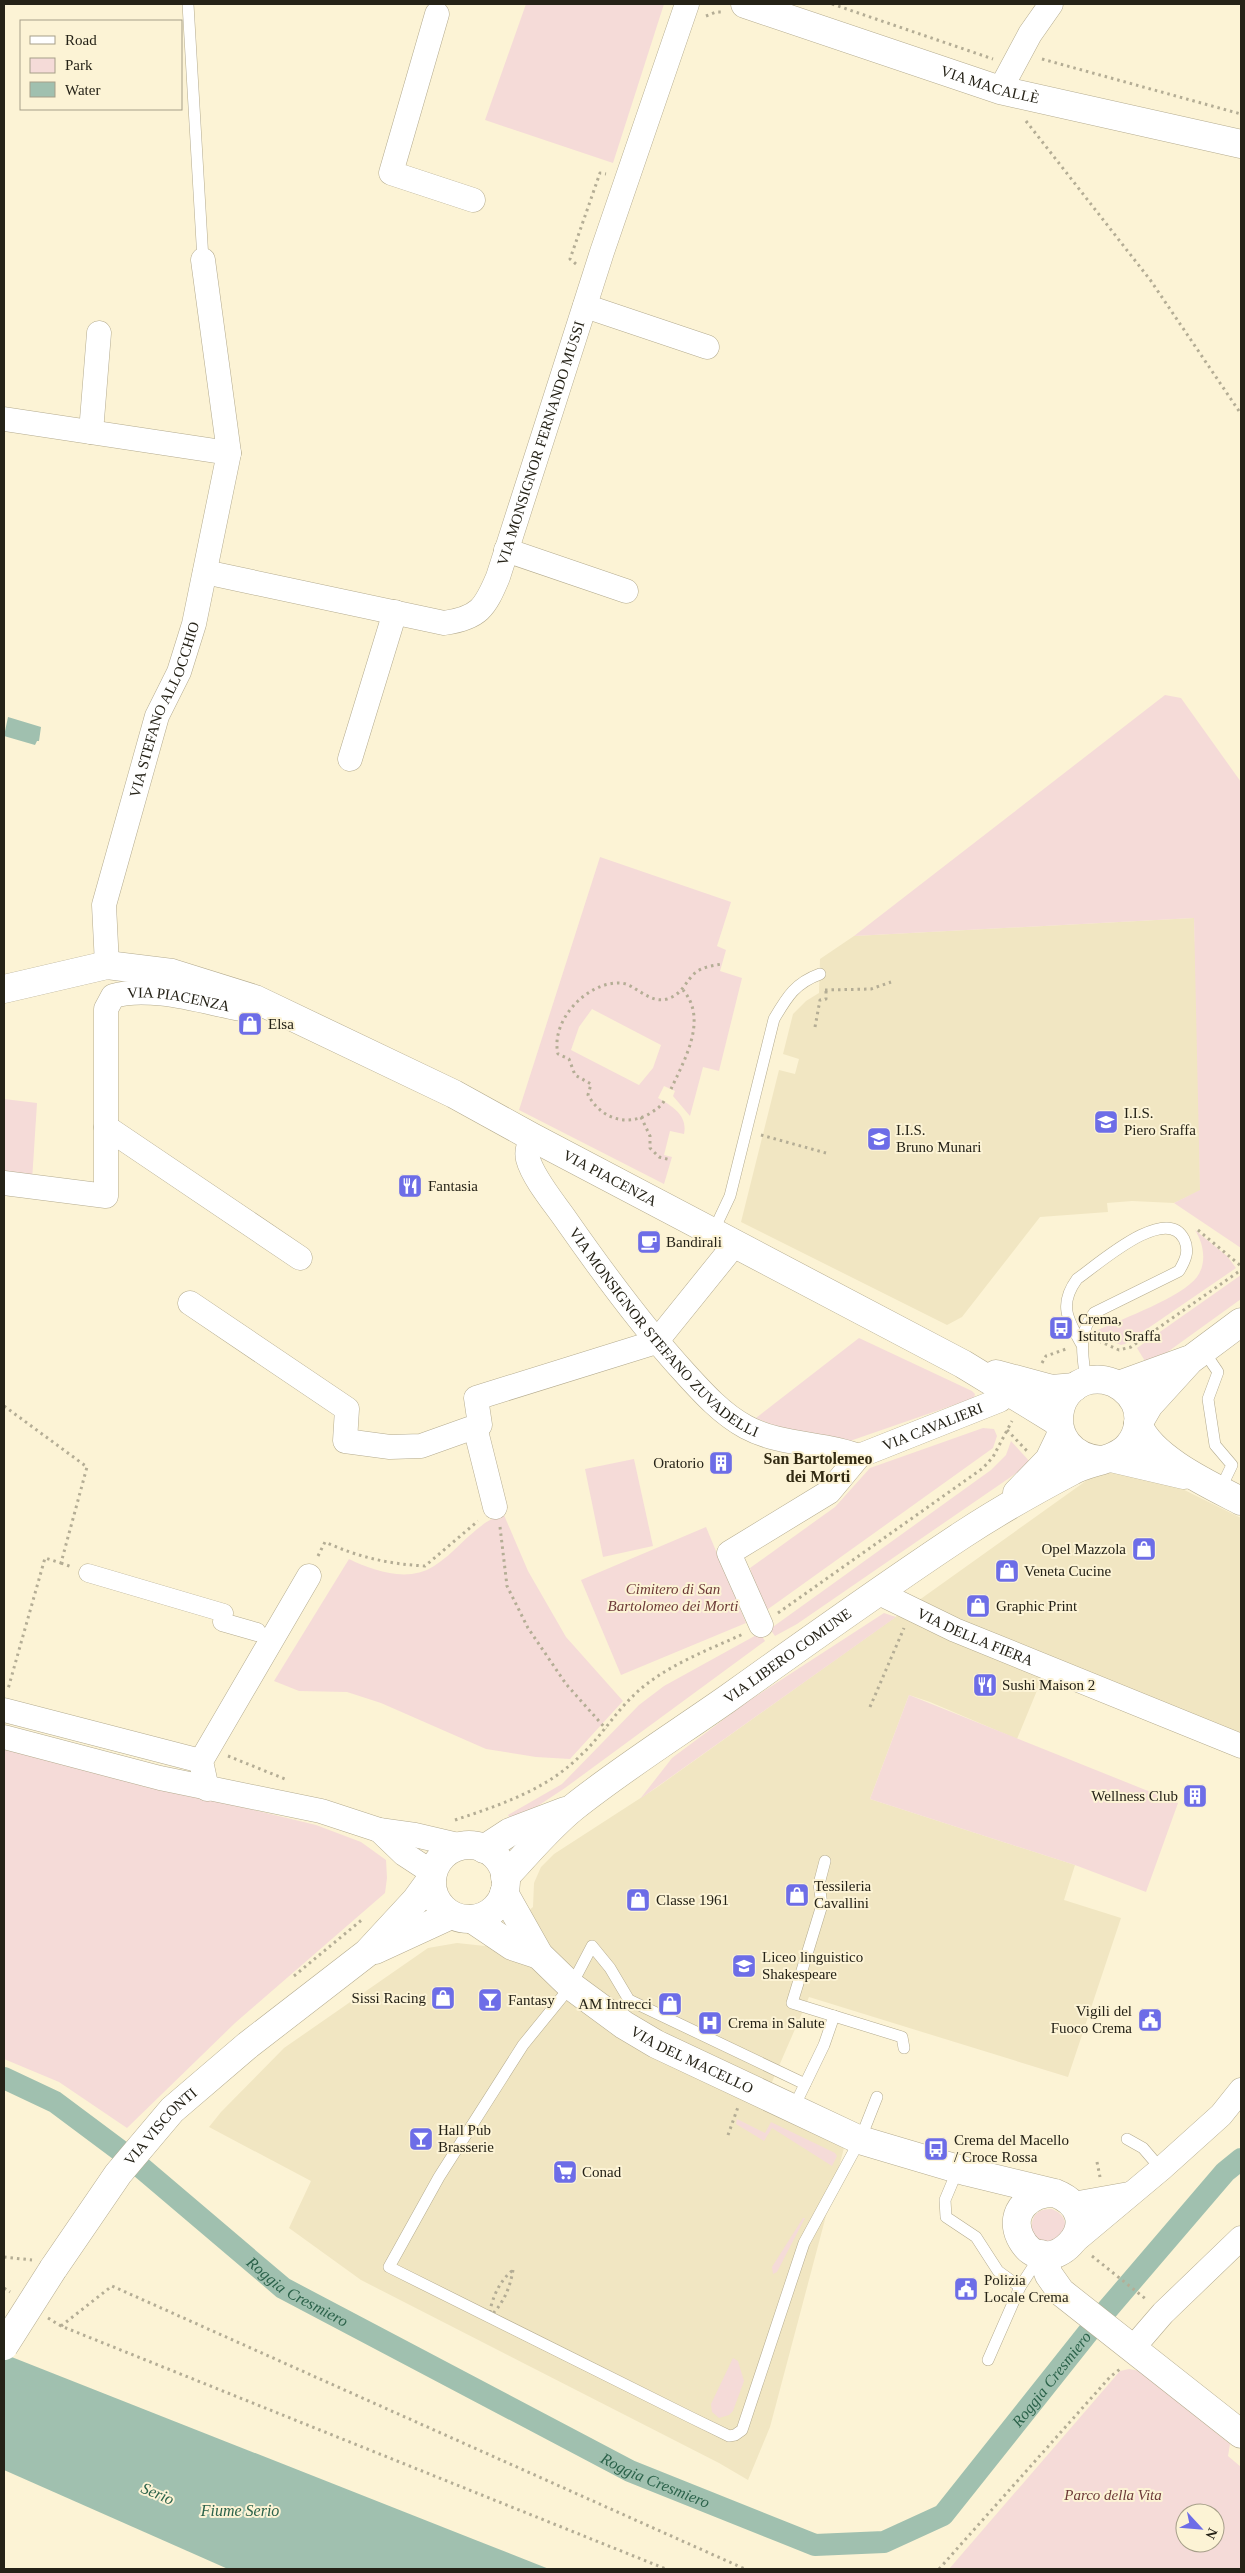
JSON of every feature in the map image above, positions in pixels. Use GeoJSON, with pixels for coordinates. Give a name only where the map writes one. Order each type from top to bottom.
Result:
{"type":"FeatureCollection","features":[{"type":"Feature","properties":{"kind":"main road","name":"VIA MACALLÈ"},"geometry":{"type":"LineString","coordinates":[[736,8],[1000,90],[1241,144]]}},
{"type":"Feature","properties":{"kind":"main road","name":"VIA PIACENZA"},"geometry":{"type":"LineString","coordinates":[[4,989],[106,965],[172,973],[255,999],[454,1094],[963,1364],[1020,1392],[1060,1428]]}},
{"type":"Feature","properties":{"kind":"main road","name":"VIA LIBERO COMUNE"},"geometry":{"type":"LineString","coordinates":[[462,1917],[492,1911],[505,1885],[574,1808],[877,1592],[1004,1507],[1073,1470],[1105,1459],[1129,1445],[1138,1424],[1149,1406],[1196,1355],[1241,1322]]}},
{"type":"Feature","properties":{"kind":"main road","name":"VIA LIBERO COMUNE"},"geometry":{"type":"LineString","coordinates":[[1004,1507],[1049,1460],[1060,1428],[1060,1409],[1065,1397],[1080,1384],[1108,1381],[1119,1385],[1196,1355]]}},
{"type":"Feature","properties":{"kind":"main road","name":"VIA PIACENZA"},"geometry":{"type":"LineString","coordinates":[[1020,1392],[1080,1384]]}},
{"type":"Feature","properties":{"kind":"main road"},"geometry":{"type":"LineString","coordinates":[[1119,1385],[1134,1402],[1138,1424],[1148,1442],[1193,1477],[1231,1496]]}},
{"type":"Feature","properties":{"kind":"main road"},"geometry":{"type":"LineString","coordinates":[[1060,1428],[1068,1446],[1078,1455],[1193,1477]]}},
{"type":"Feature","properties":{"kind":"main road","name":"VIA LIBERO COMUNE"},"geometry":{"type":"LineString","coordinates":[[433,1876],[442,1857],[473,1848],[574,1808]]}},
{"type":"Feature","properties":{"kind":"main road"},"geometry":{"type":"LineString","coordinates":[[473,1848],[498,1860],[505,1885]]}},
{"type":"Feature","properties":{"kind":"main road"},"geometry":{"type":"LineString","coordinates":[[433,1876],[436,1900],[462,1917]]}},
{"type":"Feature","properties":{"kind":"main road","name":"VIA VISCONTI"},"geometry":{"type":"LineString","coordinates":[[4,2346],[90,2213],[149,2136],[172,2110],[212,2074],[367,1953],[416,1900],[433,1876]]}},
{"type":"Feature","properties":{"kind":"main road","name":"VIA DEL MACELLO"},"geometry":{"type":"LineString","coordinates":[[505,1885],[539,1955],[571,1986],[624,2025],[656,2044],[792,2110],[860,2140],[1064,2199]]}},
{"type":"Feature","properties":{"kind":"main road","name":"VIA DEL MACELLO"},"geometry":{"type":"LineString","coordinates":[[462,1917],[512,1946],[539,1955]]}},
{"type":"Feature","properties":{"kind":"main road","name":"VIA VISCONTI"},"geometry":{"type":"LineString","coordinates":[[367,1953],[462,1917]]}},
{"type":"Feature","properties":{"kind":"main road"},"geometry":{"type":"LineString","coordinates":[[963,2171],[1018,2216]]}},
{"type":"Feature","properties":{"kind":"main road"},"geometry":{"type":"LineString","coordinates":[[1071,2244],[1051,2255],[1032,2251],[1019,2236],[1018,2216],[1022,2207],[1036,2195],[1064,2199],[1080,2223],[1062,2269],[1065,2288],[1071,2299]]}},
{"type":"Feature","properties":{"kind":"main road"},"geometry":{"type":"LineString","coordinates":[[1041,2254],[1049,2275],[1061,2292],[1241,2434]]}},
{"type":"Feature","properties":{"kind":"street"},"geometry":{"type":"LineString","coordinates":[[1000,90],[1030,34],[1051,4]]}},
{"type":"Feature","properties":{"kind":"street","name":"VIA MONSIGNOR FERNANDO MUSSI"},"geometry":{"type":"LineString","coordinates":[[205,572],[444,623],[466,620],[487,602],[506,550],[585,306],[694,12]]}},
{"type":"Feature","properties":{"kind":"street"},"geometry":{"type":"LineString","coordinates":[[437,14],[391,173],[473,200]]}},
{"type":"Feature","properties":{"kind":"street","name":"VIA STEFANO ALLOCCHIO"},"geometry":{"type":"LineString","coordinates":[[106,965],[104,905],[157,716],[178,672],[194,624],[229,453],[203,260]]}},
{"type":"Feature","properties":{"kind":"street"},"geometry":{"type":"LineString","coordinates":[[585,306],[707,347]]}},
{"type":"Feature","properties":{"kind":"street"},"geometry":{"type":"LineString","coordinates":[[90,432],[99,333]]}},
{"type":"Feature","properties":{"kind":"street"},"geometry":{"type":"LineString","coordinates":[[4,419],[229,453]]}},
{"type":"Feature","properties":{"kind":"street"},"geometry":{"type":"LineString","coordinates":[[506,550],[626,591]]}},
{"type":"Feature","properties":{"kind":"street"},"geometry":{"type":"LineString","coordinates":[[350,759],[394,612]]}},
{"type":"Feature","properties":{"kind":"street","name":"VIA PIACENZA"},"geometry":{"type":"LineString","coordinates":[[4,1183],[106,1196],[106,1008],[113,996],[126,992],[151,992],[241,1008],[255,999]]}},
{"type":"Feature","properties":{"kind":"street"},"geometry":{"type":"LineString","coordinates":[[106,1127],[300,1258]]}},
{"type":"Feature","properties":{"kind":"street","name":"VIA MONSIGNOR STEFANO ZUVADELLI"},"geometry":{"type":"LineString","coordinates":[[532,1137],[528,1149],[528,1160],[545,1190],[600,1270],[656,1342],[711,1401],[747,1428],[790,1442],[841,1449],[860,1456]]}},
{"type":"Feature","properties":{"kind":"street"},"geometry":{"type":"LineString","coordinates":[[190,1303],[346,1409],[345,1441],[390,1447],[421,1446],[480,1425],[476,1398],[656,1342],[724,1238]]}},
{"type":"Feature","properties":{"kind":"street","name":"VIA CAVALIERI"},"geometry":{"type":"LineString","coordinates":[[761,1625],[729,1553],[829,1492],[860,1456],[1020,1392]]}},
{"type":"Feature","properties":{"kind":"street"},"geometry":{"type":"LineString","coordinates":[[475,1426],[495,1506]]}},
{"type":"Feature","properties":{"kind":"street"},"geometry":{"type":"LineString","coordinates":[[88,1573],[224,1613],[222,1622],[257,1632]]}},
{"type":"Feature","properties":{"kind":"street"},"geometry":{"type":"LineString","coordinates":[[207,1789],[201,1761],[309,1576]]}},
{"type":"Feature","properties":{"kind":"street","name":"VIA DELLA FIERA"},"geometry":{"type":"LineString","coordinates":[[877,1592],[955,1630],[1241,1746]]}},
{"type":"Feature","properties":{"kind":"street"},"geometry":{"type":"LineString","coordinates":[[5,1703],[201,1761]]}},
{"type":"Feature","properties":{"kind":"street"},"geometry":{"type":"LineString","coordinates":[[4,1737],[207,1789],[321,1811],[379,1830],[415,1835],[473,1848]]}},
{"type":"Feature","properties":{"kind":"street"},"geometry":{"type":"LineString","coordinates":[[379,1830],[404,1854],[433,1876]]}},
{"type":"Feature","properties":{"kind":"street"},"geometry":{"type":"LineString","coordinates":[[1071,2244],[1161,2169],[1221,2115],[1241,2090]]}},
{"type":"Feature","properties":{"kind":"street"},"geometry":{"type":"LineString","coordinates":[[1064,2199],[1129,2194]]}},
{"type":"Feature","properties":{"kind":"street"},"geometry":{"type":"LineString","coordinates":[[1135,2352],[1163,2313],[1241,2238]]}},
{"type":"Feature","properties":{"kind":"lane"},"geometry":{"type":"LineString","coordinates":[[188,4],[203,260]]}},
{"type":"Feature","properties":{"kind":"lane"},"geometry":{"type":"LineString","coordinates":[[724,1238],[730,1196],[774,1019],[789,994],[804,980],[820,974]]}},
{"type":"Feature","properties":{"kind":"lane"},"geometry":{"type":"LineString","coordinates":[[1080,1384],[1084,1329],[1094,1313],[1178,1271],[1185,1261],[1186,1250],[1184,1238],[1176,1230],[1164,1227],[1142,1233],[1077,1279],[1070,1289],[1066,1306],[1066,1318],[1082,1345]]}},
{"type":"Feature","properties":{"kind":"lane"},"geometry":{"type":"LineString","coordinates":[[1196,1355],[1218,1372],[1208,1399],[1215,1445],[1232,1466],[1231,1496]]}},
{"type":"Feature","properties":{"kind":"lane"},"geometry":{"type":"LineString","coordinates":[[825,1861],[819,1884],[822,1905],[792,2003],[902,2038],[904,2048]]}},
{"type":"Feature","properties":{"kind":"lane"},"geometry":{"type":"LineString","coordinates":[[805,2084],[630,2000],[610,1968],[592,1946],[571,1986],[518,2054],[439,2177],[389,2267],[698,2421],[729,2436],[735,2435],[742,2430],[804,2243],[860,2140],[878,2097]]}},
{"type":"Feature","properties":{"kind":"lane"},"geometry":{"type":"LineString","coordinates":[[792,2110],[824,2045],[834,2016]]}},
{"type":"Feature","properties":{"kind":"lane"},"geometry":{"type":"LineString","coordinates":[[1127,2139],[1143,2148],[1161,2169]]}},
{"type":"Feature","properties":{"kind":"lane"},"geometry":{"type":"LineString","coordinates":[[963,2171],[945,2200],[946,2217],[976,2237],[998,2271],[1020,2287]]}},
{"type":"Feature","properties":{"kind":"lane"},"geometry":{"type":"LineString","coordinates":[[988,2360],[1020,2287],[1041,2254]]}},
{"type":"Feature","properties":{"kind":"path"},"geometry":{"type":"LineString","coordinates":[[694,12],[716,12],[736,8]]}},
{"type":"Feature","properties":{"kind":"path"},"geometry":{"type":"LineString","coordinates":[[1024,119],[1151,281],[1241,414]]}},
{"type":"Feature","properties":{"kind":"path"},"geometry":{"type":"LineString","coordinates":[[580,270],[575,262],[570,259],[600,173],[607,174],[613,171]]}},
{"type":"Feature","properties":{"kind":"path"},"geometry":{"type":"LineString","coordinates":[[664,1101],[655,1110],[642,1117],[624,1120],[610,1118],[595,1108],[588,1095],[591,1084],[575,1075],[569,1059],[558,1054],[556,1044],[560,1030],[574,1004],[584,995],[597,988],[622,983],[652,998],[665,1000],[683,990],[697,971],[722,964]]}},
{"type":"Feature","properties":{"kind":"path"},"geometry":{"type":"LineString","coordinates":[[804,980],[820,990],[871,989],[891,982]]}},
{"type":"Feature","properties":{"kind":"path"},"geometry":{"type":"LineString","coordinates":[[671,1089],[686,1056],[695,1021],[694,1006],[683,990]]}},
{"type":"Feature","properties":{"kind":"path"},"geometry":{"type":"LineString","coordinates":[[815,1027],[820,1000],[826,999],[826,990]]}},
{"type":"Feature","properties":{"kind":"path"},"geometry":{"type":"LineString","coordinates":[[642,1117],[650,1136],[650,1148],[659,1156],[671,1160]]}},
{"type":"Feature","properties":{"kind":"path"},"geometry":{"type":"LineString","coordinates":[[746,1130],[826,1153]]}},
{"type":"Feature","properties":{"kind":"path"},"geometry":{"type":"LineString","coordinates":[[1176,1230],[1194,1226],[1241,1266]]}},
{"type":"Feature","properties":{"kind":"path"},"geometry":{"type":"LineString","coordinates":[[450,1822],[530,1792],[579,1758],[633,1696],[658,1676],[761,1625],[983,1468],[1002,1443],[1020,1392],[1046,1356],[1099,1341],[1120,1350],[1131,1347],[1241,1270]]}},
{"type":"Feature","properties":{"kind":"path"},"geometry":{"type":"LineString","coordinates":[[4,1406],[87,1467],[61,1563],[45,1558],[18,1650],[5,1703]]}},
{"type":"Feature","properties":{"kind":"path"},"geometry":{"type":"LineString","coordinates":[[309,1576],[325,1542],[370,1560],[395,1565],[425,1566],[495,1506],[507,1586],[528,1628],[566,1684],[606,1729]]}},
{"type":"Feature","properties":{"kind":"path"},"geometry":{"type":"LineString","coordinates":[[870,1707],[912,1609]]}},
{"type":"Feature","properties":{"kind":"path"},"geometry":{"type":"LineString","coordinates":[[728,2135],[739,2106]]}},
{"type":"Feature","properties":{"kind":"path"},"geometry":{"type":"LineString","coordinates":[[1097,2260],[1163,2313]]}},
{"type":"Feature","properties":{"kind":"path"},"geometry":{"type":"LineString","coordinates":[[513,2270],[511,2282],[498,2309],[489,2317],[490,2306],[504,2277],[513,2270]]}},
{"type":"Feature","properties":{"kind":"path"},"geometry":{"type":"LineString","coordinates":[[666,2569],[61,2326],[112,2286],[745,2569]]}},
{"type":"Feature","properties":{"kind":"path"},"geometry":{"type":"LineString","coordinates":[[939,2569],[1110,2377],[1135,2352]]}},
{"type":"Feature","properties":{"kind":"shaded area"},"geometry":{"type":"Polygon","coordinates":[[[1194,918],[1199,1061],[1200,1191],[1174,1203],[1132,1201],[1107,1203],[1108,1212],[1040,1217],[962,1317],[947,1325],[741,1222],[779,1070],[795,1074],[799,1059],[783,1054],[793,1014],[806,1001],[819,993],[820,959],[854,936],[1194,918]]]}},
{"type":"Feature","properties":{"kind":"shaded area"},"geometry":{"type":"Polygon","coordinates":[[[1129,1468],[1146,1471],[1241,1518],[1241,1735],[1043,1676],[1017,1739],[909,1695],[870,1799],[1075,1865],[1064,1900],[1121,1918],[1068,2077],[809,1997],[762,2105],[845,2144],[770,2427],[748,2480],[719,2463],[361,2280],[289,2228],[311,2181],[209,2127],[221,2112],[284,2048],[428,1948],[457,1943],[485,1946],[533,1907],[534,1883],[541,1867],[554,1854],[656,1788],[1097,1473],[1129,1468]]]}},
{"type":"Feature","properties":{"kind":"green space"},"geometry":{"type":"Polygon","coordinates":[[[526,4],[664,4],[613,163],[485,120],[526,4]]]}},
{"type":"Feature","properties":{"kind":"green space"},"geometry":{"type":"Polygon","coordinates":[[[1165,695],[1181,698],[1241,782],[1241,1248],[1174,1203],[1200,1190],[1194,918],[854,936],[1165,695]]]}},
{"type":"Feature","properties":{"kind":"green space"},"geometry":{"type":"Polygon","coordinates":[[[600,857],[731,902],[717,946],[726,950],[720,971],[742,978],[719,1071],[703,1067],[690,1116],[673,1096],[675,1091],[664,1086],[658,1098],[678,1112],[684,1121],[685,1127],[684,1134],[670,1131],[664,1155],[672,1157],[664,1184],[519,1110],[600,857]],[[592,1009],[579,1027],[571,1050],[639,1085],[653,1068],[661,1045],[592,1009]]]}},
{"type":"Feature","properties":{"kind":"green space"},"geometry":{"type":"Polygon","coordinates":[[[4,1099],[37,1103],[32,1181],[4,1177],[4,1099]]]}},
{"type":"Feature","properties":{"kind":"green space"},"geometry":{"type":"Polygon","coordinates":[[[1195,1230],[1227,1256],[1236,1268],[1125,1344],[1121,1345],[1096,1337],[1098,1330],[1165,1300],[1189,1285],[1197,1277],[1202,1266],[1203,1254],[1201,1241],[1195,1230]]]}},
{"type":"Feature","properties":{"kind":"green space"},"geometry":{"type":"Polygon","coordinates":[[[1241,1275],[1241,1299],[1148,1366],[1137,1348],[1241,1275]]]}},
{"type":"Feature","properties":{"kind":"green space"},"geometry":{"type":"Polygon","coordinates":[[[859,1338],[972,1391],[975,1394],[974,1398],[847,1442],[782,1429],[756,1418],[859,1338]]]}},
{"type":"Feature","properties":{"kind":"green space"},"geometry":{"type":"Polygon","coordinates":[[[983,1428],[994,1429],[997,1436],[993,1448],[764,1612],[750,1568],[835,1507],[870,1468],[983,1428]]]}},
{"type":"Feature","properties":{"kind":"green space"},"geometry":{"type":"Polygon","coordinates":[[[1011,1441],[1031,1463],[797,1624],[775,1636],[770,1629],[991,1470],[1006,1455],[1011,1441]]]}},
{"type":"Feature","properties":{"kind":"green space"},"geometry":{"type":"Polygon","coordinates":[[[634,1459],[653,1546],[603,1557],[585,1469],[634,1459]]]}},
{"type":"Feature","properties":{"kind":"green space"},"geometry":{"type":"Polygon","coordinates":[[[504,1515],[528,1571],[566,1637],[623,1701],[570,1759],[536,1757],[486,1749],[381,1703],[347,1692],[299,1691],[274,1681],[349,1559],[369,1568],[391,1573],[413,1574],[424,1571],[443,1559],[485,1523],[504,1515]]]}},
{"type":"Feature","properties":{"kind":"green space","name":"Cimitero di San Bartolomeo dei Morti"},"geometry":{"type":"Polygon","coordinates":[[[706,1527],[746,1623],[621,1675],[581,1580],[706,1527]]]}},
{"type":"Feature","properties":{"kind":"green space"},"geometry":{"type":"Polygon","coordinates":[[[884,1613],[896,1617],[640,1799],[672,1758],[747,1702],[884,1613]]]}},
{"type":"Feature","properties":{"kind":"green space"},"geometry":{"type":"Polygon","coordinates":[[[760,1633],[765,1641],[565,1788],[512,1823],[508,1815],[562,1784],[639,1705],[664,1686],[760,1633]]]}},
{"type":"Feature","properties":{"kind":"green space"},"geometry":{"type":"Polygon","coordinates":[[[909,1695],[1178,1803],[1146,1892],[1075,1865],[870,1799],[909,1695]]]}},
{"type":"Feature","properties":{"kind":"green space"},"geometry":{"type":"Polygon","coordinates":[[[4,1749],[316,1825],[361,1842],[386,1860],[387,1878],[385,1893],[235,2023],[127,2128],[59,2082],[4,2059],[4,1749]]]}},
{"type":"Feature","properties":{"kind":"green space"},"geometry":{"type":"Polygon","coordinates":[[[737,2119],[765,2133],[771,2122],[835,2153],[837,2156],[832,2166],[772,2128],[764,2141],[736,2124],[737,2119]]]}},
{"type":"Feature","properties":{"kind":"green space"},"geometry":{"type":"Polygon","coordinates":[[[1046,2209],[1052,2209],[1063,2217],[1065,2231],[1047,2245],[1032,2235],[1032,2224],[1037,2213],[1046,2209]]]}},
{"type":"Feature","properties":{"kind":"green space"},"geometry":{"type":"Polygon","coordinates":[[[803,2218],[805,2218],[777,2272],[773,2274],[772,2267],[803,2218]]]}},
{"type":"Feature","properties":{"kind":"green space"},"geometry":{"type":"Polygon","coordinates":[[[733,2358],[738,2361],[744,2381],[733,2411],[729,2415],[719,2418],[712,2412],[711,2404],[733,2358]]]}},
{"type":"Feature","properties":{"kind":"green space","name":"Parco della Vita"},"geometry":{"type":"Polygon","coordinates":[[[1129,2369],[1140,2371],[1230,2444],[1228,2456],[1241,2467],[1241,2569],[949,2569],[1120,2371],[1129,2369]]]}},
{"type":"Feature","properties":{"kind":"water"},"geometry":{"type":"Polygon","coordinates":[[[8,717],[41,727],[39,741],[35,745],[4,736],[8,717]]]}},
{"type":"Feature","properties":{"kind":"water","name":"Fiume Serio"},"geometry":{"type":"Polygon","coordinates":[[[4,2354],[549,2569],[228,2569],[4,2470],[4,2354]]]}},
{"type":"Feature","properties":{"kind":"waterway","name":"Roggia Cresmiero"},"geometry":{"type":"LineString","coordinates":[[4,2078],[55,2102],[130,2158],[283,2288],[630,2471],[815,2545],[884,2542],[943,2515],[1094,2325],[1225,2172],[1241,2159]]}},
{"type":"Feature","properties":{"kind":"place","name":"Elsa"},"geometry":{"type":"Point","coordinates":[250,1024]}},
{"type":"Feature","properties":{"kind":"place","name":"I.I.S. Piero Sraffa"},"geometry":{"type":"Point","coordinates":[1106,1122]}},
{"type":"Feature","properties":{"kind":"place","name":"I.I.S. Bruno Munari"},"geometry":{"type":"Point","coordinates":[879,1139]}},
{"type":"Feature","properties":{"kind":"place","name":"Fantasia"},"geometry":{"type":"Point","coordinates":[410,1186]}},
{"type":"Feature","properties":{"kind":"place","name":"Bandirali"},"geometry":{"type":"Point","coordinates":[649,1242]}},
{"type":"Feature","properties":{"kind":"place","name":"Crema, Istituto Sraffa"},"geometry":{"type":"Point","coordinates":[1061,1328]}},
{"type":"Feature","properties":{"kind":"place","name":"Oratorio"},"geometry":{"type":"Point","coordinates":[721,1463]}},
{"type":"Feature","properties":{"kind":"place","name":"Opel Mazzola"},"geometry":{"type":"Point","coordinates":[1144,1549]}},
{"type":"Feature","properties":{"kind":"place","name":"Veneta Cucine"},"geometry":{"type":"Point","coordinates":[1007,1571]}},
{"type":"Feature","properties":{"kind":"place","name":"Graphic Print"},"geometry":{"type":"Point","coordinates":[978,1606]}},
{"type":"Feature","properties":{"kind":"place","name":"Sushi Maison 2"},"geometry":{"type":"Point","coordinates":[985,1685]}},
{"type":"Feature","properties":{"kind":"place","name":"Wellness Club"},"geometry":{"type":"Point","coordinates":[1195,1796]}},
{"type":"Feature","properties":{"kind":"place","name":"Tessileria Cavallini"},"geometry":{"type":"Point","coordinates":[797,1895]}},
{"type":"Feature","properties":{"kind":"place","name":"Classe 1961"},"geometry":{"type":"Point","coordinates":[638,1900]}},
{"type":"Feature","properties":{"kind":"place","name":"Liceo linguistico Shakespeare"},"geometry":{"type":"Point","coordinates":[744,1966]}},
{"type":"Feature","properties":{"kind":"place","name":"Sissi Racing"},"geometry":{"type":"Point","coordinates":[443,1998]}},
{"type":"Feature","properties":{"kind":"place","name":"Fantasy"},"geometry":{"type":"Point","coordinates":[490,2000]}},
{"type":"Feature","properties":{"kind":"place","name":"AM Intrecci"},"geometry":{"type":"Point","coordinates":[670,2004]}},
{"type":"Feature","properties":{"kind":"place","name":"Vigili del Fuoco Crema"},"geometry":{"type":"Point","coordinates":[1150,2020]}},
{"type":"Feature","properties":{"kind":"place","name":"Crema in Salute"},"geometry":{"type":"Point","coordinates":[710,2023]}},
{"type":"Feature","properties":{"kind":"place","name":"Hall Pub Brasserie"},"geometry":{"type":"Point","coordinates":[421,2139]}},
{"type":"Feature","properties":{"kind":"place","name":"Crema del Macello / Croce Rossa"},"geometry":{"type":"Point","coordinates":[936,2149]}},
{"type":"Feature","properties":{"kind":"place","name":"Conad"},"geometry":{"type":"Point","coordinates":[565,2172]}},
{"type":"Feature","properties":{"kind":"place","name":"Polizia Locale Crema"},"geometry":{"type":"Point","coordinates":[966,2289]}},
{"type":"Feature","properties":{"kind":"district","name":"San Bartolemeo dei Morti"},"geometry":{"type":"Point","coordinates":[818,1467]}},
{"type":"Feature","properties":{"kind":"water label","name":"Serio"},"geometry":{"type":"Point","coordinates":[158,2493]}}]}
